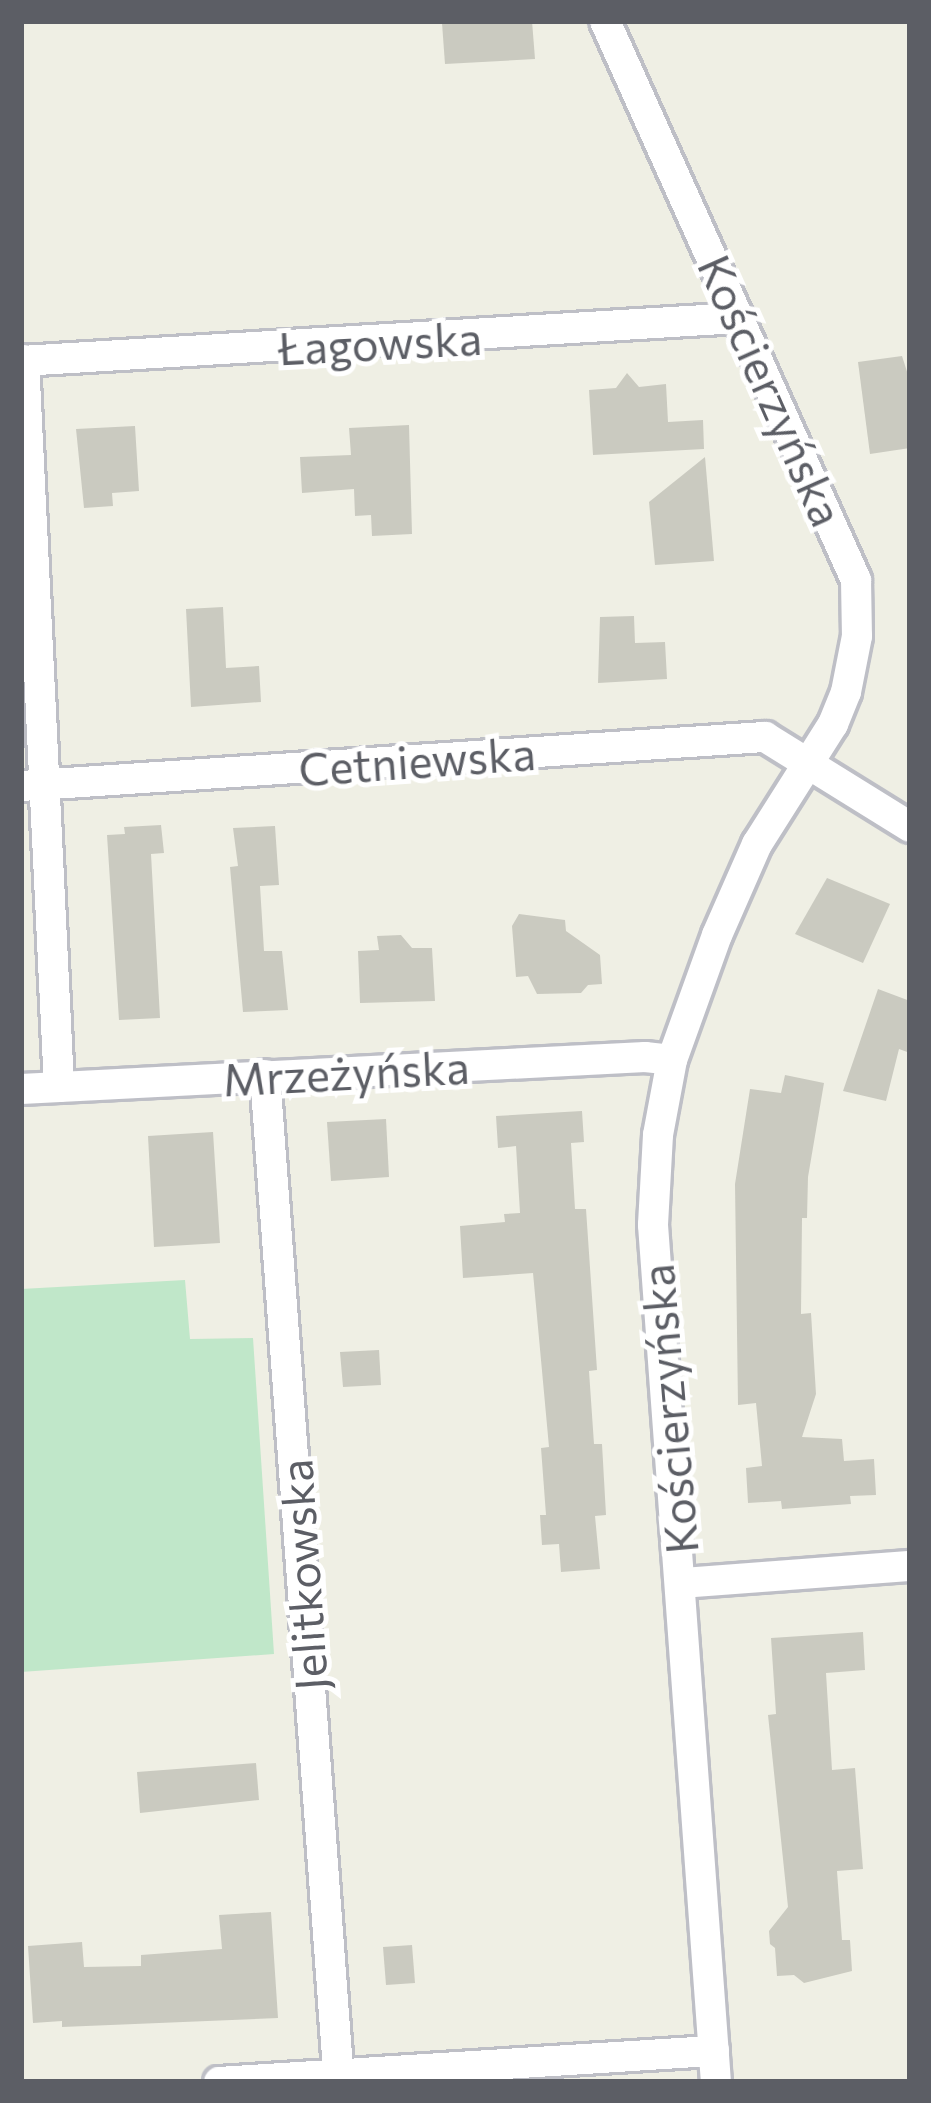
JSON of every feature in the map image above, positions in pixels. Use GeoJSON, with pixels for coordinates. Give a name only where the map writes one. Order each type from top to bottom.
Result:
{"type":"FeatureCollection","features":[{"type":"Feature","properties":{"kind":"street","name":"Kościerzyńska"},"geometry":{"type":"LineString","coordinates":[[605,21],[856,580],[857,636],[846,692],[757,844],[672,1060],[658,1135],[653,1225],[715,2067]]}},
{"type":"Feature","properties":{"kind":"street","name":"Łagowska"},"geometry":{"type":"LineString","coordinates":[[22,360],[739,318]]}},
{"type":"Feature","properties":{"kind":"street"},"geometry":{"type":"LineString","coordinates":[[22,360],[34,785],[59,1087]]}},
{"type":"Feature","properties":{"kind":"street","name":"Cetniewska"},"geometry":{"type":"LineString","coordinates":[[34,785],[765,737],[804,765]]}},
{"type":"Feature","properties":{"kind":"street"},"geometry":{"type":"LineString","coordinates":[[804,765],[910,827]]}},
{"type":"Feature","properties":{"kind":"street","name":"Mrzeżyńska"},"geometry":{"type":"LineString","coordinates":[[21,1089],[672,1060]]}},
{"type":"Feature","properties":{"kind":"street","name":"Jelitkowska"},"geometry":{"type":"LineString","coordinates":[[265,1076],[339,2078]]}},
{"type":"Feature","properties":{"kind":"street"},"geometry":{"type":"LineString","coordinates":[[682,1582],[910,1566]]}},
{"type":"Feature","properties":{"kind":"street"},"geometry":{"type":"LineString","coordinates":[[219,2082],[715,2067]]}},
{"type":"Feature","properties":{"kind":"green space"},"geometry":{"type":"Polygon","coordinates":[[[185,1280],[190,1339],[253,1338],[274,1654],[21,1672],[21,1289],[185,1280]]]}},
{"type":"Feature","properties":{"kind":"building"},"geometry":{"type":"Polygon","coordinates":[[[532,21],[535,59],[445,64],[442,23],[532,21]]]}},
{"type":"Feature","properties":{"kind":"building"},"geometry":{"type":"Polygon","coordinates":[[[902,356],[910,381],[910,448],[870,454],[858,362],[902,356]]]}},
{"type":"Feature","properties":{"kind":"building"},"geometry":{"type":"Polygon","coordinates":[[[627,373],[639,387],[666,384],[668,422],[703,420],[704,449],[593,455],[589,390],[616,388],[627,373]]]}},
{"type":"Feature","properties":{"kind":"building"},"geometry":{"type":"Polygon","coordinates":[[[409,425],[412,534],[372,536],[371,515],[355,516],[354,489],[302,493],[300,457],[351,455],[349,428],[409,425]]]}},
{"type":"Feature","properties":{"kind":"building"},"geometry":{"type":"Polygon","coordinates":[[[135,426],[139,491],[112,493],[113,506],[84,508],[76,429],[135,426]]]}},
{"type":"Feature","properties":{"kind":"building"},"geometry":{"type":"Polygon","coordinates":[[[705,457],[714,561],[655,565],[649,502],[705,457]]]}},
{"type":"Feature","properties":{"kind":"building"},"geometry":{"type":"Polygon","coordinates":[[[223,607],[226,668],[259,666],[261,702],[191,707],[186,609],[223,607]]]}},
{"type":"Feature","properties":{"kind":"building"},"geometry":{"type":"Polygon","coordinates":[[[634,616],[635,643],[665,642],[667,679],[598,683],[600,617],[634,616]]]}},
{"type":"Feature","properties":{"kind":"building"},"geometry":{"type":"Polygon","coordinates":[[[161,825],[164,853],[151,854],[160,1018],[119,1020],[107,835],[125,834],[124,827],[161,825]]]}},
{"type":"Feature","properties":{"kind":"building"},"geometry":{"type":"Polygon","coordinates":[[[275,826],[279,885],[260,886],[264,951],[282,951],[288,1010],[243,1012],[230,867],[238,866],[233,828],[275,826]]]}},
{"type":"Feature","properties":{"kind":"building"},"geometry":{"type":"Polygon","coordinates":[[[827,878],[890,904],[863,963],[795,934],[827,878]]]}},
{"type":"Feature","properties":{"kind":"building"},"geometry":{"type":"Polygon","coordinates":[[[519,914],[565,920],[566,931],[600,955],[602,984],[588,985],[581,993],[537,994],[528,976],[516,977],[512,926],[519,914]]]}},
{"type":"Feature","properties":{"kind":"building"},"geometry":{"type":"Polygon","coordinates":[[[401,935],[412,948],[432,948],[435,1001],[360,1003],[358,951],[379,950],[377,936],[401,935]]]}},
{"type":"Feature","properties":{"kind":"building"},"geometry":{"type":"Polygon","coordinates":[[[878,989],[910,1001],[910,1053],[899,1049],[886,1101],[843,1091],[878,989]]]}},
{"type":"Feature","properties":{"kind":"building"},"geometry":{"type":"Polygon","coordinates":[[[785,1075],[824,1083],[808,1177],[807,1218],[802,1218],[801,1314],[811,1313],[816,1394],[802,1437],[842,1439],[844,1461],[874,1459],[876,1495],[850,1496],[851,1504],[782,1509],[781,1501],[748,1503],[746,1468],[762,1466],[756,1403],[738,1405],[735,1184],[750,1089],[781,1093],[785,1075]]]}},
{"type":"Feature","properties":{"kind":"building"},"geometry":{"type":"Polygon","coordinates":[[[582,1111],[584,1142],[571,1143],[575,1209],[586,1209],[597,1370],[589,1371],[594,1444],[602,1444],[606,1515],[595,1516],[600,1569],[561,1572],[559,1544],[542,1545],[540,1515],[546,1515],[541,1448],[549,1447],[533,1273],[463,1278],[460,1226],[505,1222],[504,1214],[520,1213],[516,1146],[498,1148],[496,1116],[582,1111]]]}},
{"type":"Feature","properties":{"kind":"building"},"geometry":{"type":"Polygon","coordinates":[[[386,1119],[389,1177],[331,1181],[327,1122],[386,1119]]]}},
{"type":"Feature","properties":{"kind":"building"},"geometry":{"type":"Polygon","coordinates":[[[213,1132],[220,1243],[154,1247],[148,1136],[213,1132]]]}},
{"type":"Feature","properties":{"kind":"building"},"geometry":{"type":"Polygon","coordinates":[[[379,1350],[381,1385],[343,1387],[340,1352],[379,1350]]]}},
{"type":"Feature","properties":{"kind":"building"},"geometry":{"type":"Polygon","coordinates":[[[863,1632],[865,1670],[826,1673],[832,1770],[855,1768],[863,1869],[837,1871],[842,1940],[850,1940],[852,1971],[804,1983],[794,1975],[777,1976],[775,1948],[770,1944],[769,1931],[788,1907],[768,1715],[776,1714],[771,1638],[863,1632]]]}},
{"type":"Feature","properties":{"kind":"building"},"geometry":{"type":"Polygon","coordinates":[[[256,1763],[259,1800],[140,1813],[137,1772],[256,1763]]]}},
{"type":"Feature","properties":{"kind":"building"},"geometry":{"type":"Polygon","coordinates":[[[271,1912],[278,2018],[62,2027],[62,2021],[33,2023],[28,1946],[82,1942],[84,1967],[141,1966],[141,1955],[222,1949],[219,1915],[271,1912]]]}},
{"type":"Feature","properties":{"kind":"building"},"geometry":{"type":"Polygon","coordinates":[[[412,1945],[415,1983],[386,1985],[383,1947],[412,1945]]]}}]}
